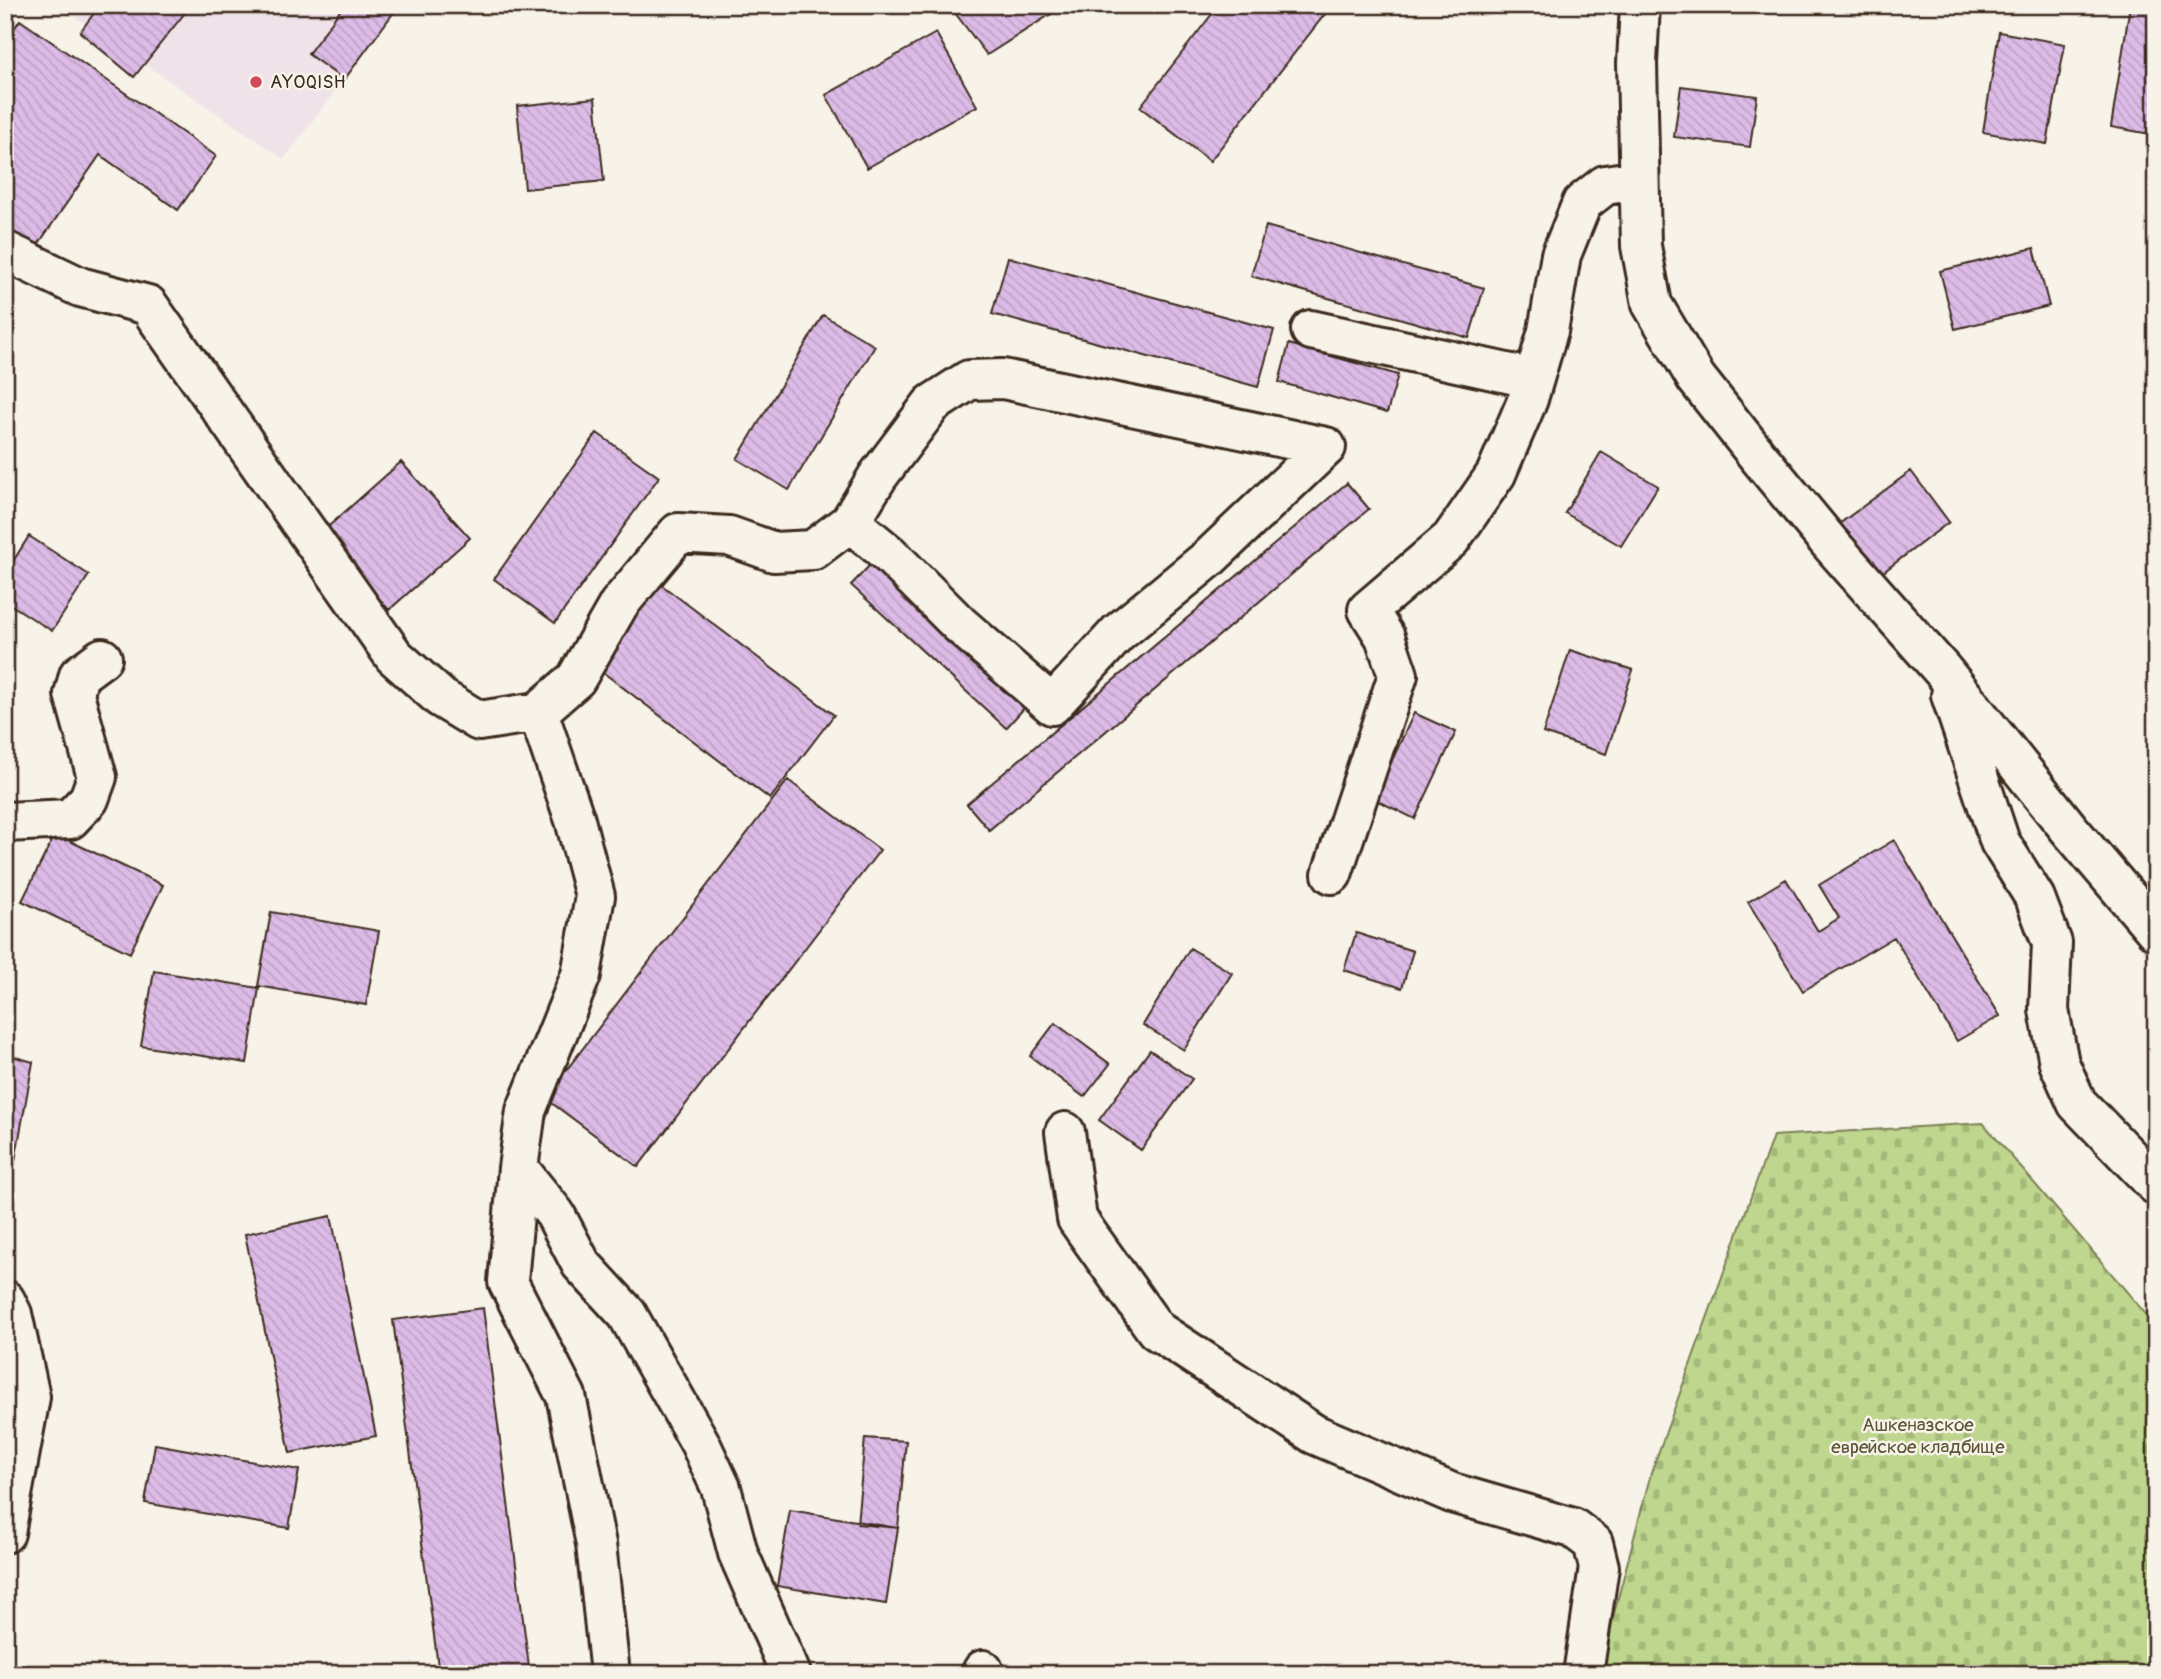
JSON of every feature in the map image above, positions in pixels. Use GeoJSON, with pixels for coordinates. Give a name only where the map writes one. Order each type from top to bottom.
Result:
{"type":"FeatureCollection","features":[{"type":"Feature","properties":{"kind":"street"},"geometry":{"type":"LineString","coordinates":[[1640,5],[1637,63],[1641,246],[1652,304],[1696,378],[1829,542],[1943,671],[2070,830],[2156,931]]}},
{"type":"Feature","properties":{"kind":"street"},"geometry":{"type":"LineString","coordinates":[[1332,873],[1398,675],[1385,638],[1368,610],[1451,539],[1496,474],[1528,399],[1548,331],[1561,255],[1581,203],[1605,185],[1639,180]]}},
{"type":"Feature","properties":{"kind":"street"},"geometry":{"type":"LineString","coordinates":[[5,251],[80,287],[148,305],[394,656],[441,698],[480,721],[538,712],[576,679],[619,604],[678,533],[729,536],[774,552],[813,550],[850,522],[878,476],[932,404],[969,380],[1003,379],[1326,447],[1209,558],[1118,632],[1052,705],[959,624],[890,555],[850,522]]}},
{"type":"Feature","properties":{"kind":"street"},"geometry":{"type":"LineString","coordinates":[[1311,330],[1534,379]]}},
{"type":"Feature","properties":{"kind":"street"},"geometry":{"type":"LineString","coordinates":[[5,822],[70,819],[89,799],[97,777],[74,694],[79,675],[102,658]]}},
{"type":"Feature","properties":{"kind":"street"},"geometry":{"type":"LineString","coordinates":[[1943,671],[2000,842],[2035,898],[2052,943],[2049,1010],[2059,1063],[2077,1102],[2156,1185]]}},
{"type":"Feature","properties":{"kind":"street"},"geometry":{"type":"LineString","coordinates":[[538,712],[575,820],[596,896],[581,975],[526,1111],[508,1282],[566,1396],[596,1544],[610,1674]]}},
{"type":"Feature","properties":{"kind":"street"},"geometry":{"type":"LineString","coordinates":[[1065,1132],[1077,1219],[1157,1330],[1314,1434],[1452,1493],[1573,1528],[1593,1543],[1599,1567],[1583,1674]]}},
{"type":"Feature","properties":{"kind":"street"},"geometry":{"type":"LineString","coordinates":[[518,1168],[555,1214],[581,1264],[627,1314],[700,1443],[721,1488],[738,1553],[791,1674]]}},
{"type":"Feature","properties":{"kind":"street"},"geometry":{"type":"LineString","coordinates":[[5,1300],[12,1314],[30,1397],[5,1532]]}},
{"type":"Feature","properties":{"kind":"shaded area","name":"AYOQISH"},"geometry":{"type":"Polygon","coordinates":[[[58,5],[399,5],[284,159],[58,5]]]}},
{"type":"Feature","properties":{"kind":"green space","name":"Ашкеназское еврейское кладбище"},"geometry":{"type":"Polygon","coordinates":[[[1983,1123],[2156,1326],[2156,1674],[1598,1674],[1651,1473],[1773,1136],[1983,1123]]]}},
{"type":"Feature","properties":{"kind":"building"},"geometry":{"type":"Polygon","coordinates":[[[100,5],[191,5],[134,77],[80,32],[100,5]]]}},
{"type":"Feature","properties":{"kind":"building"},"geometry":{"type":"Polygon","coordinates":[[[344,5],[399,5],[344,80],[308,54],[344,5]]]}},
{"type":"Feature","properties":{"kind":"building"},"geometry":{"type":"Polygon","coordinates":[[[949,5],[1065,5],[987,55],[949,5]]]}},
{"type":"Feature","properties":{"kind":"building"},"geometry":{"type":"Polygon","coordinates":[[[1219,5],[1332,5],[1210,161],[1140,107],[1219,5]]]}},
{"type":"Feature","properties":{"kind":"building"},"geometry":{"type":"Polygon","coordinates":[[[2130,5],[2156,8],[2156,135],[2111,127],[2130,5]]]}},
{"type":"Feature","properties":{"kind":"building"},"geometry":{"type":"Polygon","coordinates":[[[20,20],[216,156],[178,210],[100,155],[30,256],[5,239],[5,42],[20,20]]]}},
{"type":"Feature","properties":{"kind":"building"},"geometry":{"type":"Polygon","coordinates":[[[1999,32],[2065,44],[2047,144],[1983,132],[1999,32]]]}},
{"type":"Feature","properties":{"kind":"building"},"geometry":{"type":"Polygon","coordinates":[[[936,33],[977,106],[867,168],[826,95],[936,33]]]}},
{"type":"Feature","properties":{"kind":"building"},"geometry":{"type":"Polygon","coordinates":[[[1681,86],[1757,96],[1750,147],[1674,137],[1681,86]]]}},
{"type":"Feature","properties":{"kind":"building"},"geometry":{"type":"Polygon","coordinates":[[[595,98],[604,181],[525,189],[517,106],[595,98]]]}},
{"type":"Feature","properties":{"kind":"building"},"geometry":{"type":"Polygon","coordinates":[[[1266,226],[1484,288],[1469,338],[1251,276],[1266,226]]]}},
{"type":"Feature","properties":{"kind":"building"},"geometry":{"type":"Polygon","coordinates":[[[2034,248],[2049,306],[1955,329],[1940,271],[2034,248]]]}},
{"type":"Feature","properties":{"kind":"building"},"geometry":{"type":"Polygon","coordinates":[[[1008,257],[1274,330],[1258,387],[992,314],[1008,257]]]}},
{"type":"Feature","properties":{"kind":"building"},"geometry":{"type":"Polygon","coordinates":[[[823,315],[875,346],[789,490],[737,459],[823,315]]]}},
{"type":"Feature","properties":{"kind":"building"},"geometry":{"type":"Polygon","coordinates":[[[1289,344],[1398,375],[1387,413],[1279,382],[1289,344]]]}},
{"type":"Feature","properties":{"kind":"building"},"geometry":{"type":"Polygon","coordinates":[[[597,433],[659,477],[555,623],[494,579],[597,433]]]}},
{"type":"Feature","properties":{"kind":"building"},"geometry":{"type":"Polygon","coordinates":[[[1601,452],[1658,486],[1621,546],[1565,513],[1601,452]]]}},
{"type":"Feature","properties":{"kind":"building"},"geometry":{"type":"Polygon","coordinates":[[[401,462],[470,538],[389,610],[321,533],[401,462]]]}},
{"type":"Feature","properties":{"kind":"building"},"geometry":{"type":"Polygon","coordinates":[[[1911,471],[1949,522],[1874,579],[1835,527],[1911,471]]]}},
{"type":"Feature","properties":{"kind":"building"},"geometry":{"type":"Polygon","coordinates":[[[1347,483],[1369,509],[989,830],[967,804],[1347,483]]]}},
{"type":"Feature","properties":{"kind":"building"},"geometry":{"type":"Polygon","coordinates":[[[29,536],[89,575],[52,631],[5,601],[5,574],[29,536]]]}},
{"type":"Feature","properties":{"kind":"building"},"geometry":{"type":"Polygon","coordinates":[[[872,563],[1026,706],[1006,728],[851,585],[872,563]]]}},
{"type":"Feature","properties":{"kind":"building"},"geometry":{"type":"Polygon","coordinates":[[[655,580],[834,715],[770,799],[592,664],[655,580]]]}},
{"type":"Feature","properties":{"kind":"building"},"geometry":{"type":"Polygon","coordinates":[[[1570,650],[1633,670],[1606,754],[1543,733],[1570,650]]]}},
{"type":"Feature","properties":{"kind":"building"},"geometry":{"type":"Polygon","coordinates":[[[1414,713],[1456,732],[1415,819],[1374,799],[1414,713]]]}},
{"type":"Feature","properties":{"kind":"building"},"geometry":{"type":"Polygon","coordinates":[[[788,780],[880,850],[638,1167],[545,1098],[788,780]]]}},
{"type":"Feature","properties":{"kind":"building"},"geometry":{"type":"Polygon","coordinates":[[[55,834],[163,885],[130,953],[22,901],[55,834]]]}},
{"type":"Feature","properties":{"kind":"building"},"geometry":{"type":"Polygon","coordinates":[[[1894,840],[2000,1016],[1957,1041],[1894,937],[1803,991],[1748,902],[1786,879],[1818,931],[1839,918],[1819,885],[1894,840]]]}},
{"type":"Feature","properties":{"kind":"building"},"geometry":{"type":"Polygon","coordinates":[[[271,912],[379,931],[366,1005],[258,986],[271,912]]]}},
{"type":"Feature","properties":{"kind":"building"},"geometry":{"type":"Polygon","coordinates":[[[1356,933],[1413,951],[1402,988],[1344,970],[1356,933]]]}},
{"type":"Feature","properties":{"kind":"building"},"geometry":{"type":"Polygon","coordinates":[[[1190,948],[1232,973],[1184,1050],[1143,1025],[1190,948]]]}},
{"type":"Feature","properties":{"kind":"building"},"geometry":{"type":"Polygon","coordinates":[[[154,971],[259,988],[247,1063],[141,1046],[154,971]]]}},
{"type":"Feature","properties":{"kind":"building"},"geometry":{"type":"Polygon","coordinates":[[[1055,1023],[1110,1064],[1084,1097],[1030,1056],[1055,1023]]]}},
{"type":"Feature","properties":{"kind":"building"},"geometry":{"type":"Polygon","coordinates":[[[1150,1050],[1192,1079],[1141,1150],[1099,1120],[1150,1050]]]}},
{"type":"Feature","properties":{"kind":"building"},"geometry":{"type":"Polygon","coordinates":[[[5,1054],[33,1062],[10,1188],[5,1186],[5,1054]]]}},
{"type":"Feature","properties":{"kind":"building"},"geometry":{"type":"Polygon","coordinates":[[[331,1216],[376,1436],[290,1453],[245,1234],[331,1216]]]}},
{"type":"Feature","properties":{"kind":"building"},"geometry":{"type":"Polygon","coordinates":[[[483,1308],[530,1674],[439,1674],[393,1320],[483,1308]]]}},
{"type":"Feature","properties":{"kind":"building"},"geometry":{"type":"Polygon","coordinates":[[[865,1438],[906,1441],[898,1528],[857,1524],[865,1438]]]}},
{"type":"Feature","properties":{"kind":"building"},"geometry":{"type":"Polygon","coordinates":[[[155,1444],[299,1470],[289,1528],[145,1503],[155,1444]]]}},
{"type":"Feature","properties":{"kind":"building"},"geometry":{"type":"Polygon","coordinates":[[[790,1510],[898,1528],[886,1604],[777,1586],[790,1510]]]}},
{"type":"Feature","properties":{"kind":"place","name":"AYOQISH"},"geometry":{"type":"Point","coordinates":[256,82]}}]}
